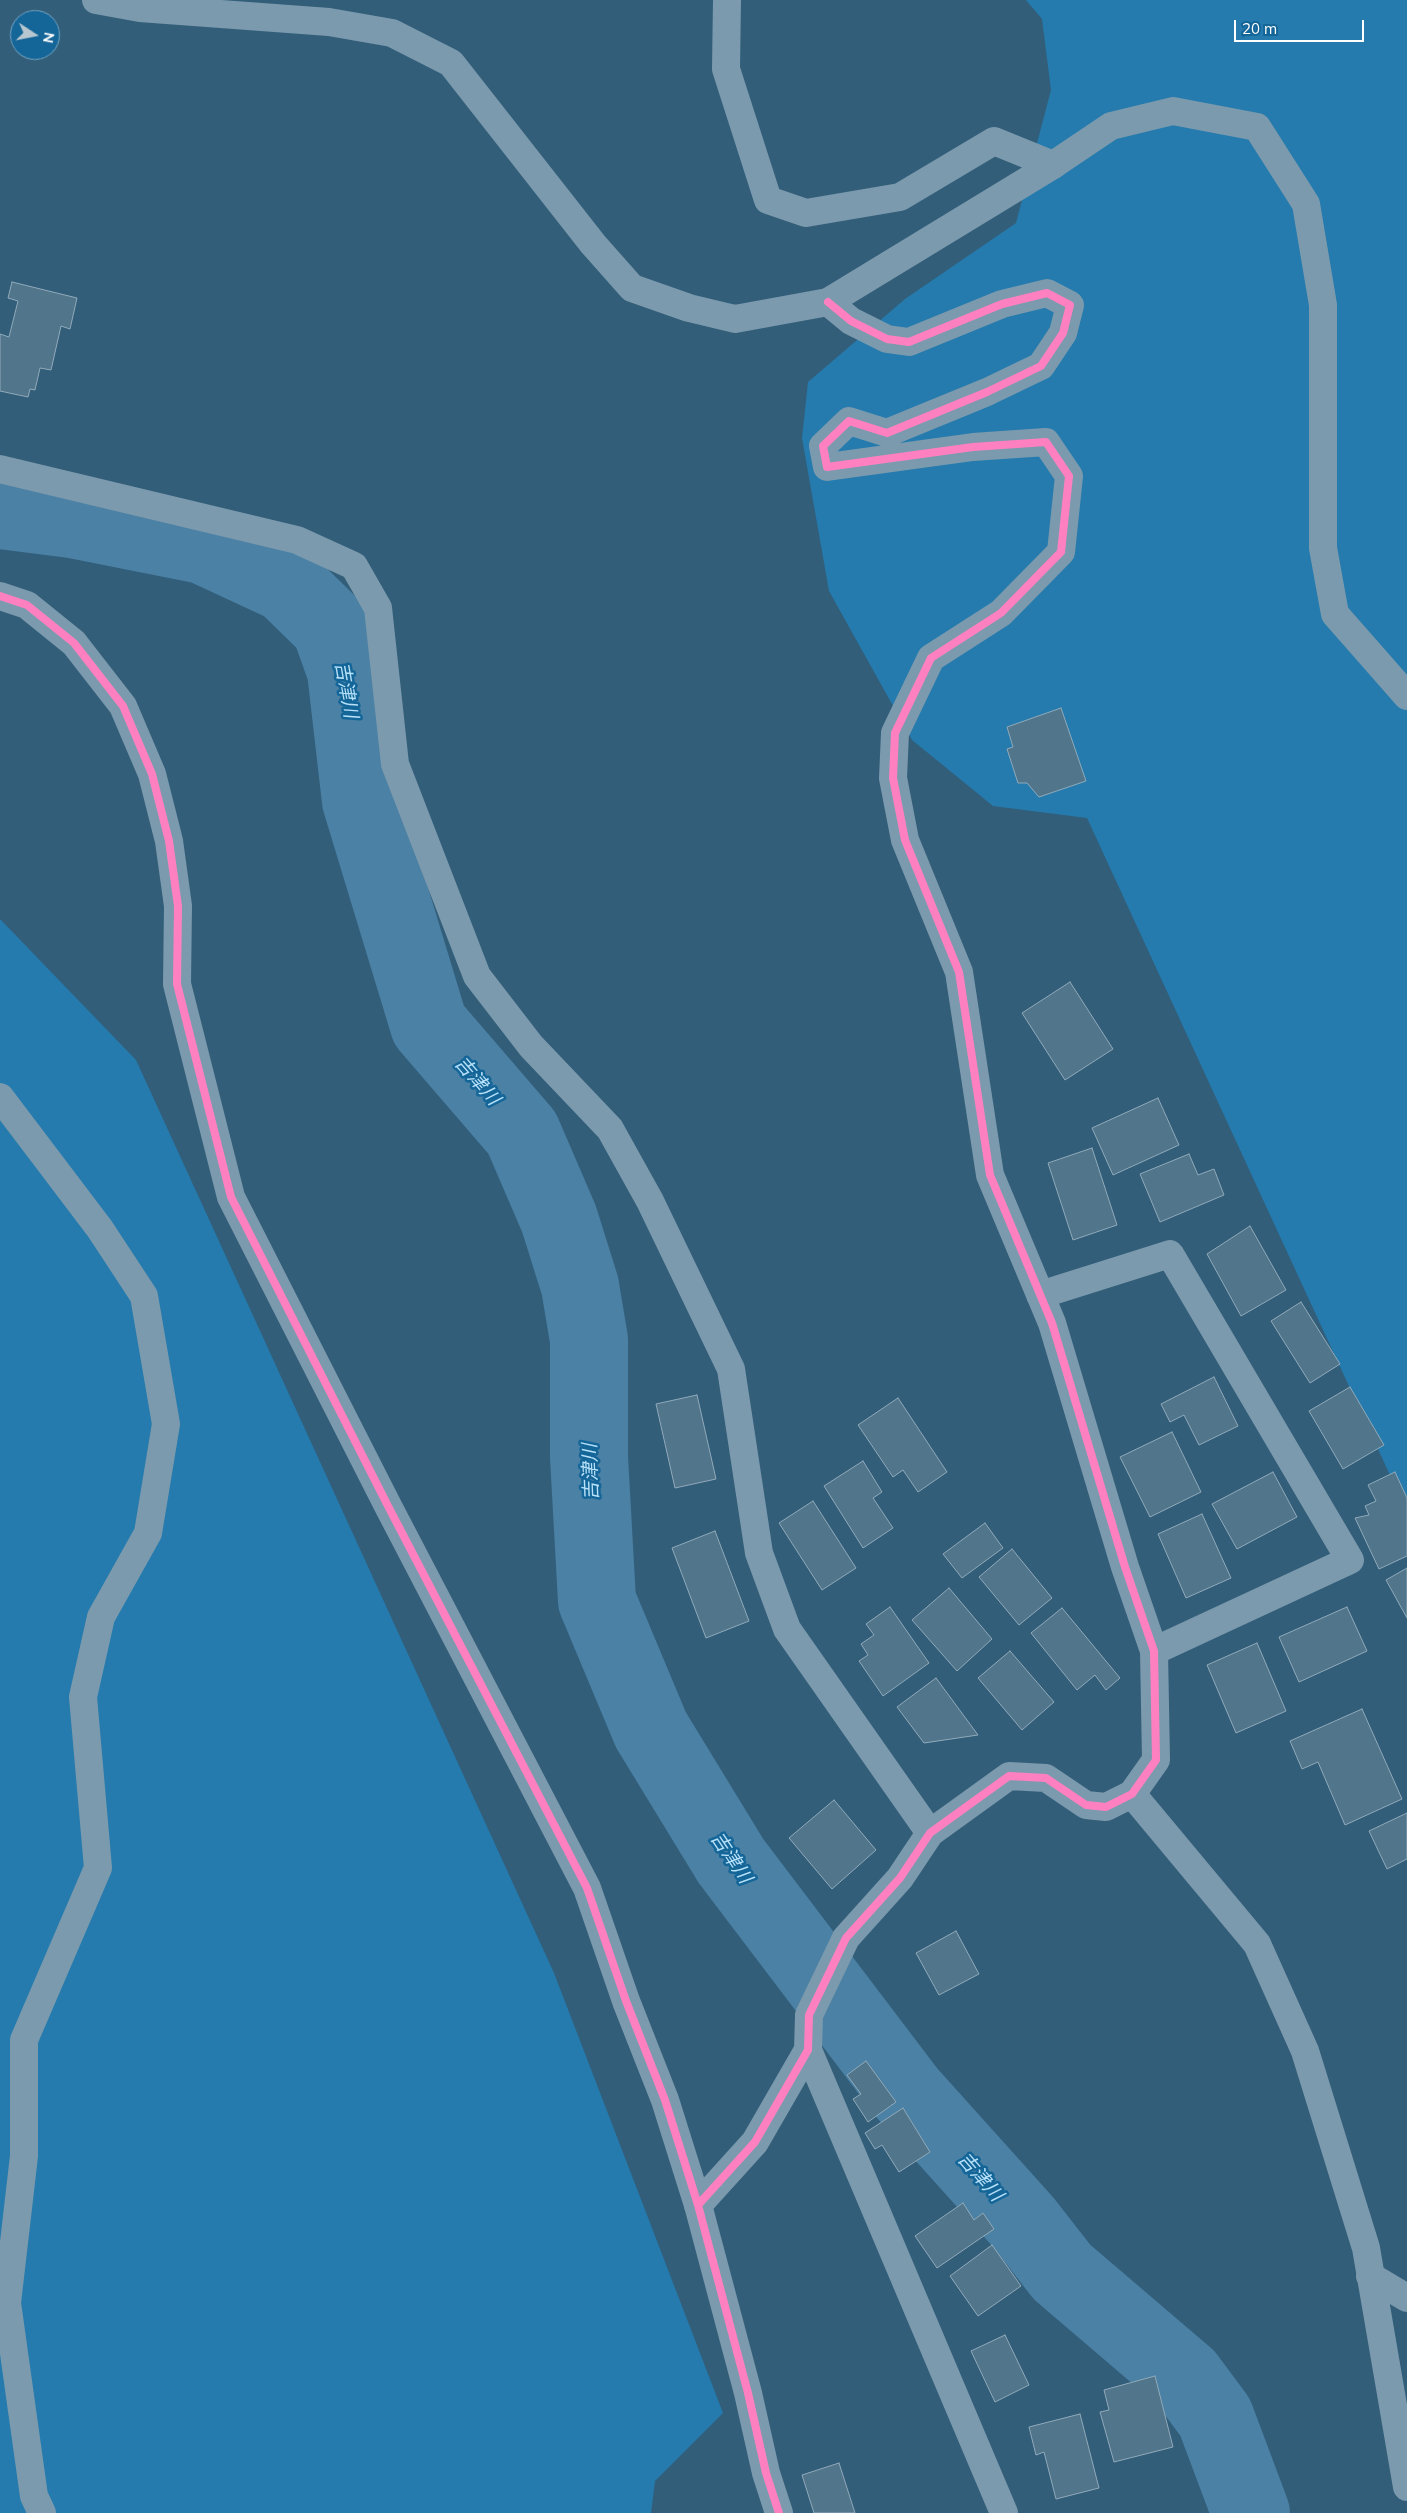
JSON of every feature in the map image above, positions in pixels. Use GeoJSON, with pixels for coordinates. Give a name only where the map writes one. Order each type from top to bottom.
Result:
{"type":"FeatureCollection","features":[{"type":"Feature","properties":{"kind":"street"},"geometry":{"type":"LineString","coordinates":[[96,0],[140,8],[329,22],[392,33],[452,63],[593,244],[632,288],[689,308],[735,319],[828,302],[1053,165],[1111,126],[1173,111],[1257,127],[1306,204],[1323,305],[1323,548],[1336,614],[1407,696]]}},
{"type":"Feature","properties":{"kind":"street"},"geometry":{"type":"LineString","coordinates":[[727,0],[726,69],[768,200],[806,213],[900,197],[994,141],[1053,165]]}},
{"type":"Feature","properties":{"kind":"street"},"geometry":{"type":"LineString","coordinates":[[828,302],[851,321],[880,336],[887,339],[909,342],[1002,304],[1020,299],[1047,293],[1070,305],[1063,333],[1041,366],[987,392],[886,433],[849,421],[823,446],[827,467],[973,447],[1046,442],[1069,476],[1061,552],[1001,614],[931,658],[895,733],[892,778],[905,840],[959,972],[990,1175],[1052,1323],[1125,1567],[1154,1651],[1157,1711],[1156,1760],[1132,1794],[1106,1807],[1086,1805],[1046,1778],[1009,1776],[930,1833],[900,1878],[846,1938],[808,2015],[808,2050],[1004,2513]]}},
{"type":"Feature","properties":{"kind":"street"},"geometry":{"type":"LineString","coordinates":[[0,469],[297,540],[354,566],[378,608],[395,764],[477,976],[531,1046],[610,1129],[650,1201],[731,1369],[759,1552],[787,1629],[930,1833]]}},
{"type":"Feature","properties":{"kind":"street"},"geometry":{"type":"LineString","coordinates":[[0,596],[26,605],[74,643],[122,706],[152,774],[169,841],[178,906],[178,984],[231,1196],[388,1506],[587,1888],[626,2001],[666,2100],[698,2205],[748,2393],[766,2473],[779,2513]]}},
{"type":"Feature","properties":{"kind":"street"},"geometry":{"type":"LineString","coordinates":[[0,1097],[100,1229],[144,1296],[166,1424],[148,1533],[100,1617],[83,1697],[98,1868],[24,2040],[24,2156],[7,2303],[34,2496],[42,2513]]}},
{"type":"Feature","properties":{"kind":"street"},"geometry":{"type":"LineString","coordinates":[[1040,1295],[1170,1254],[1350,1560],[1154,1651]]}},
{"type":"Feature","properties":{"kind":"street"},"geometry":{"type":"LineString","coordinates":[[1132,1794],[1257,1944],[1306,2051],[1366,2248],[1407,2487]]}},
{"type":"Feature","properties":{"kind":"street"},"geometry":{"type":"LineString","coordinates":[[698,2205],[755,2142],[808,2050]]}},
{"type":"Feature","properties":{"kind":"street"},"geometry":{"type":"LineString","coordinates":[[1370,2276],[1407,2298]]}},
{"type":"Feature","properties":{"kind":"shaded area"},"geometry":{"type":"Polygon","coordinates":[[[1026,0],[1407,0],[1407,1512],[1087,818],[993,806],[912,740],[829,591],[802,438],[808,382],[905,299],[1016,223],[1051,90],[1042,19],[1026,0]]]}},
{"type":"Feature","properties":{"kind":"shaded area"},"geometry":{"type":"Polygon","coordinates":[[[0,919],[136,1060],[554,1973],[723,2413],[655,2481],[651,2513],[0,2513],[0,919]]]}},
{"type":"Feature","properties":{"kind":"building"},"geometry":{"type":"Polygon","coordinates":[[[12,282],[77,298],[70,329],[61,326],[51,370],[40,368],[35,390],[30,389],[28,397],[0,391],[0,334],[9,337],[18,301],[8,298],[12,282]]]}},
{"type":"Feature","properties":{"kind":"building"},"geometry":{"type":"Polygon","coordinates":[[[1061,708],[1086,781],[1039,797],[1027,783],[1018,783],[1007,749],[1013,747],[1007,727],[1061,708]]]}},
{"type":"Feature","properties":{"kind":"building"},"geometry":{"type":"Polygon","coordinates":[[[1070,982],[1113,1049],[1065,1080],[1022,1013],[1070,982]]]}},
{"type":"Feature","properties":{"kind":"building"},"geometry":{"type":"Polygon","coordinates":[[[1158,1098],[1179,1145],[1113,1175],[1092,1128],[1158,1098]]]}},
{"type":"Feature","properties":{"kind":"building"},"geometry":{"type":"Polygon","coordinates":[[[1092,1148],[1117,1225],[1073,1240],[1048,1163],[1092,1148]]]}},
{"type":"Feature","properties":{"kind":"building"},"geometry":{"type":"Polygon","coordinates":[[[1189,1154],[1198,1175],[1214,1169],[1224,1195],[1160,1222],[1140,1174],[1189,1154]]]}},
{"type":"Feature","properties":{"kind":"building"},"geometry":{"type":"Polygon","coordinates":[[[1250,1226],[1286,1290],[1241,1316],[1207,1254],[1250,1226]]]}},
{"type":"Feature","properties":{"kind":"building"},"geometry":{"type":"Polygon","coordinates":[[[1301,1302],[1340,1364],[1310,1383],[1271,1321],[1301,1302]]]}},
{"type":"Feature","properties":{"kind":"building"},"geometry":{"type":"Polygon","coordinates":[[[1214,1377],[1238,1426],[1199,1445],[1184,1415],[1170,1422],[1161,1404],[1214,1377]]]}},
{"type":"Feature","properties":{"kind":"building"},"geometry":{"type":"Polygon","coordinates":[[[1350,1387],[1384,1445],[1343,1469],[1309,1411],[1350,1387]]]}},
{"type":"Feature","properties":{"kind":"building"},"geometry":{"type":"Polygon","coordinates":[[[697,1395],[716,1479],[675,1488],[656,1404],[697,1395]]]}},
{"type":"Feature","properties":{"kind":"building"},"geometry":{"type":"Polygon","coordinates":[[[898,1398],[947,1472],[918,1492],[903,1470],[893,1477],[858,1425],[898,1398]]]}},
{"type":"Feature","properties":{"kind":"building"},"geometry":{"type":"Polygon","coordinates":[[[1172,1432],[1201,1492],[1150,1517],[1120,1457],[1172,1432]]]}},
{"type":"Feature","properties":{"kind":"building"},"geometry":{"type":"Polygon","coordinates":[[[863,1461],[882,1492],[873,1498],[893,1528],[863,1548],[824,1486],[863,1461]]]}},
{"type":"Feature","properties":{"kind":"building"},"geometry":{"type":"Polygon","coordinates":[[[1273,1472],[1297,1517],[1237,1549],[1212,1504],[1273,1472]]]}},
{"type":"Feature","properties":{"kind":"building"},"geometry":{"type":"Polygon","coordinates":[[[1395,1472],[1407,1498],[1407,1556],[1379,1569],[1355,1518],[1369,1515],[1365,1506],[1376,1501],[1368,1485],[1395,1472]]]}},
{"type":"Feature","properties":{"kind":"building"},"geometry":{"type":"Polygon","coordinates":[[[813,1501],[856,1568],[822,1590],[779,1523],[813,1501]]]}},
{"type":"Feature","properties":{"kind":"building"},"geometry":{"type":"Polygon","coordinates":[[[1202,1514],[1231,1578],[1186,1598],[1158,1534],[1202,1514]]]}},
{"type":"Feature","properties":{"kind":"building"},"geometry":{"type":"Polygon","coordinates":[[[985,1523],[1003,1548],[962,1578],[943,1554],[985,1523]]]}},
{"type":"Feature","properties":{"kind":"building"},"geometry":{"type":"Polygon","coordinates":[[[715,1531],[749,1621],[706,1638],[672,1548],[715,1531]]]}},
{"type":"Feature","properties":{"kind":"building"},"geometry":{"type":"Polygon","coordinates":[[[1012,1549],[1052,1598],[1019,1625],[979,1577],[1012,1549]]]}},
{"type":"Feature","properties":{"kind":"building"},"geometry":{"type":"Polygon","coordinates":[[[1407,1568],[1407,1618],[1386,1580],[1407,1568]]]}},
{"type":"Feature","properties":{"kind":"building"},"geometry":{"type":"Polygon","coordinates":[[[949,1588],[992,1639],[957,1671],[912,1620],[949,1588]]]}},
{"type":"Feature","properties":{"kind":"building"},"geometry":{"type":"Polygon","coordinates":[[[890,1607],[929,1663],[883,1696],[859,1661],[868,1655],[861,1644],[874,1635],[866,1624],[890,1607]]]}},
{"type":"Feature","properties":{"kind":"building"},"geometry":{"type":"Polygon","coordinates":[[[1347,1607],[1367,1651],[1299,1682],[1279,1637],[1347,1607]]]}},
{"type":"Feature","properties":{"kind":"building"},"geometry":{"type":"Polygon","coordinates":[[[1062,1608],[1120,1678],[1106,1690],[1095,1675],[1077,1690],[1031,1633],[1062,1608]]]}},
{"type":"Feature","properties":{"kind":"building"},"geometry":{"type":"Polygon","coordinates":[[[1257,1643],[1286,1711],[1236,1733],[1207,1665],[1257,1643]]]}},
{"type":"Feature","properties":{"kind":"building"},"geometry":{"type":"Polygon","coordinates":[[[1010,1651],[1054,1702],[1022,1730],[978,1678],[1010,1651]]]}},
{"type":"Feature","properties":{"kind":"building"},"geometry":{"type":"Polygon","coordinates":[[[936,1678],[978,1735],[924,1743],[897,1707],[936,1678]]]}},
{"type":"Feature","properties":{"kind":"building"},"geometry":{"type":"Polygon","coordinates":[[[1362,1709],[1402,1799],[1345,1825],[1318,1762],[1302,1769],[1290,1741],[1362,1709]]]}},
{"type":"Feature","properties":{"kind":"building"},"geometry":{"type":"Polygon","coordinates":[[[834,1800],[876,1850],[832,1889],[789,1838],[834,1800]]]}},
{"type":"Feature","properties":{"kind":"building"},"geometry":{"type":"Polygon","coordinates":[[[1407,1813],[1407,1859],[1387,1869],[1369,1831],[1407,1813]]]}},
{"type":"Feature","properties":{"kind":"building"},"geometry":{"type":"Polygon","coordinates":[[[956,1931],[979,1974],[939,1995],[916,1953],[956,1931]]]}},
{"type":"Feature","properties":{"kind":"building"},"geometry":{"type":"Polygon","coordinates":[[[866,2061],[896,2102],[868,2122],[853,2099],[861,2094],[847,2075],[866,2061]]]}},
{"type":"Feature","properties":{"kind":"building"},"geometry":{"type":"Polygon","coordinates":[[[903,2108],[930,2152],[899,2172],[882,2145],[875,2149],[865,2133],[903,2108]]]}},
{"type":"Feature","properties":{"kind":"building"},"geometry":{"type":"Polygon","coordinates":[[[963,2203],[974,2220],[983,2213],[994,2229],[937,2268],[915,2236],[963,2203]]]}},
{"type":"Feature","properties":{"kind":"building"},"geometry":{"type":"Polygon","coordinates":[[[992,2245],[1021,2286],[978,2316],[950,2276],[992,2245]]]}},
{"type":"Feature","properties":{"kind":"building"},"geometry":{"type":"Polygon","coordinates":[[[1005,2335],[1029,2385],[995,2402],[971,2351],[1005,2335]]]}},
{"type":"Feature","properties":{"kind":"building"},"geometry":{"type":"Polygon","coordinates":[[[1155,2376],[1173,2447],[1114,2462],[1100,2412],[1109,2410],[1104,2390],[1155,2376]]]}},
{"type":"Feature","properties":{"kind":"building"},"geometry":{"type":"Polygon","coordinates":[[[1080,2414],[1099,2488],[1056,2499],[1044,2452],[1036,2455],[1029,2427],[1080,2414]]]}},
{"type":"Feature","properties":{"kind":"building"},"geometry":{"type":"Polygon","coordinates":[[[839,2463],[855,2513],[814,2513],[802,2475],[839,2463]]]}},
{"type":"Feature","properties":{"kind":"waterway","name":"吉津川"},"geometry":{"type":"LineString","coordinates":[[0,510],[72,519],[203,545],[287,584],[330,626],[346,671],[361,801],[429,1025],[522,1133],[559,1219],[580,1286],[589,1340],[589,1457],[597,1601],[651,1730],[731,1861],[907,2093],[1023,2222],[1062,2272],[1186,2378],[1215,2417],[1251,2513]]}},
{"type":"Feature","properties":{"kind":"cycle path"},"geometry":{"type":"LineString","coordinates":[[698,2205],[755,2142],[808,2050],[809,2015],[846,1938],[900,1878],[930,1833],[1009,1776],[1046,1778],[1086,1805],[1106,1807],[1132,1794],[1156,1760],[1154,1651],[1125,1567],[1052,1323],[990,1175],[959,972],[905,840],[893,778],[895,733],[931,658],[1001,613],[1061,552],[1069,476],[1046,442],[973,447],[827,467],[823,446],[849,421],[887,433],[987,392],[1041,366],[1063,333],[1070,305],[1047,293],[1002,304],[909,342],[887,339],[851,321],[828,302]]}},
{"type":"Feature","properties":{"kind":"cycle path"},"geometry":{"type":"LineString","coordinates":[[0,596],[27,605],[74,643],[123,706],[152,774],[169,841],[178,906],[177,984],[231,1197],[388,1506],[587,1888],[626,2001],[665,2100],[698,2205],[748,2393],[766,2473],[779,2513]]}}]}
